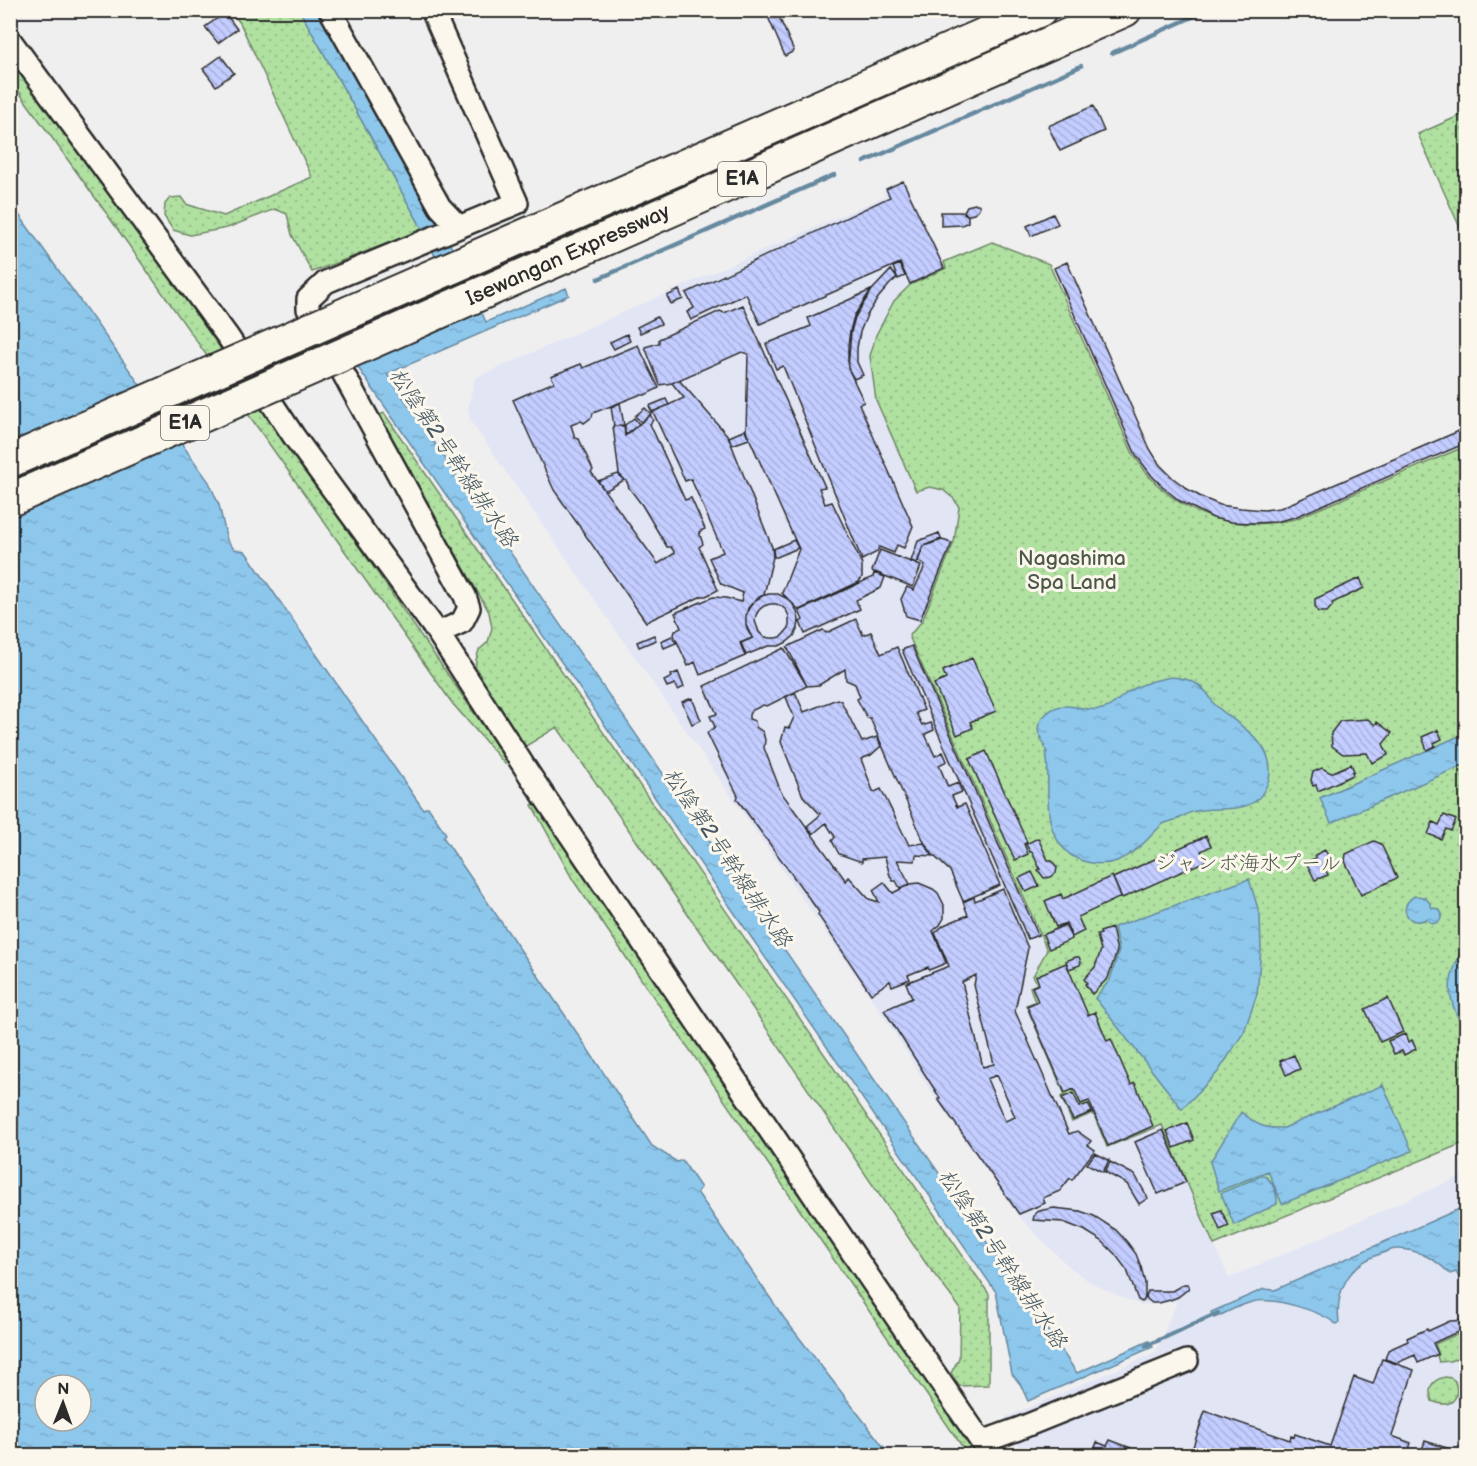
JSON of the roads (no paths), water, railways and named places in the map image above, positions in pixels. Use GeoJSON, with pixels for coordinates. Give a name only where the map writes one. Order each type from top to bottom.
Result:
{"type":"FeatureCollection","features":[{"type":"Feature","properties":{"kind":"highway"},"geometry":{"type":"LineString","coordinates":[[954,48],[1027,10]]}},
{"type":"Feature","properties":{"kind":"highway","name":"Isewangan Expressway"},"geometry":{"type":"LineString","coordinates":[[10,461],[1040,10]]}},
{"type":"Feature","properties":{"kind":"highway","name":"Isewangan Expressway"},"geometry":{"type":"LineString","coordinates":[[10,500],[1125,10]]}},
{"type":"Feature","properties":{"kind":"street"},"geometry":{"type":"LineString","coordinates":[[330,10],[440,207],[455,229]]}},
{"type":"Feature","properties":{"kind":"street"},"geometry":{"type":"LineString","coordinates":[[432,10],[517,203],[326,282],[308,299],[308,309],[465,596],[469,608],[462,622],[438,633]]}},
{"type":"Feature","properties":{"kind":"street"},"geometry":{"type":"LineString","coordinates":[[10,40],[228,337],[295,438],[438,633],[536,784],[986,1449],[1018,1429],[1188,1361]]}},
{"type":"Feature","properties":{"kind":"water"},"geometry":{"type":"Polygon","coordinates":[[[300,11],[323,11],[433,207],[486,322],[566,288],[569,295],[387,374],[1077,1373],[1149,1341],[1153,1347],[1028,1401],[1012,1374],[996,1292],[357,366],[464,320],[423,230],[300,11]]]}},
{"type":"Feature","properties":{"kind":"water"},"geometry":{"type":"Polygon","coordinates":[[[10,202],[209,482],[219,505],[227,540],[234,549],[245,551],[423,809],[428,807],[446,834],[443,837],[652,1146],[677,1162],[682,1160],[701,1188],[697,1192],[784,1318],[890,1455],[11,1455],[10,202]]]}},
{"type":"Feature","properties":{"kind":"water"},"geometry":{"type":"Polygon","coordinates":[[[1171,677],[1185,679],[1202,687],[1214,704],[1258,741],[1269,760],[1270,775],[1265,788],[1254,802],[1247,805],[1200,810],[1165,823],[1137,849],[1117,861],[1097,864],[1071,855],[1058,841],[1049,817],[1046,751],[1038,730],[1040,721],[1053,709],[1061,706],[1098,710],[1106,708],[1139,686],[1171,677]]]}},
{"type":"Feature","properties":{"kind":"water"},"geometry":{"type":"Polygon","coordinates":[[[1466,733],[1466,764],[1331,823],[1320,798],[1466,733]]]}},
{"type":"Feature","properties":{"kind":"water"},"geometry":{"type":"Polygon","coordinates":[[[1249,879],[1260,915],[1261,949],[1257,994],[1244,1032],[1218,1072],[1182,1109],[1095,998],[1110,980],[1119,950],[1114,927],[1249,879]]]}},
{"type":"Feature","properties":{"kind":"water"},"geometry":{"type":"Polygon","coordinates":[[[1415,896],[1424,897],[1432,908],[1439,909],[1442,914],[1440,921],[1433,924],[1426,919],[1414,921],[1407,915],[1406,905],[1415,896]]]}},
{"type":"Feature","properties":{"kind":"water"},"geometry":{"type":"Polygon","coordinates":[[[1466,939],[1466,1031],[1453,1005],[1450,985],[1466,939]]]}},
{"type":"Feature","properties":{"kind":"water"},"geometry":{"type":"Polygon","coordinates":[[[1383,1085],[1412,1151],[1282,1204],[1268,1171],[1219,1191],[1210,1162],[1241,1112],[1261,1125],[1284,1128],[1383,1085]]]}},
{"type":"Feature","properties":{"kind":"water"},"geometry":{"type":"Polygon","coordinates":[[[1263,1175],[1274,1188],[1277,1204],[1234,1225],[1221,1193],[1263,1175]]]}},
{"type":"Feature","properties":{"kind":"water"},"geometry":{"type":"Polygon","coordinates":[[[1466,1206],[1466,1302],[1464,1287],[1456,1272],[1450,1274],[1439,1264],[1420,1253],[1397,1249],[1369,1259],[1352,1272],[1339,1300],[1339,1323],[1336,1324],[1319,1314],[1296,1306],[1271,1301],[1247,1303],[1214,1318],[1211,1312],[1264,1289],[1275,1290],[1466,1206]]]}},
{"type":"Feature","properties":{"kind":"waterway"},"geometry":{"type":"LineString","coordinates":[[1112,53],[1208,10]]}},
{"type":"Feature","properties":{"kind":"waterway"},"geometry":{"type":"LineString","coordinates":[[864,162],[1081,66]]}},
{"type":"Feature","properties":{"kind":"waterway"},"geometry":{"type":"LineString","coordinates":[[598,279],[834,175]]}},
{"type":"Feature","properties":{"kind":"waterway","name":"松陰第2号幹線排水路"},"geometry":{"type":"LineString","coordinates":[[1146,1346],[1218,1313]]}},
{"type":"Feature","properties":{"kind":"park label","name":"Nagashima Spa Land"},"geometry":{"type":"Point","coordinates":[1072,570]}},
{"type":"Feature","properties":{"kind":"park label","name":"ジャンボ海水プール"},"geometry":{"type":"Point","coordinates":[1248,863]}}]}
